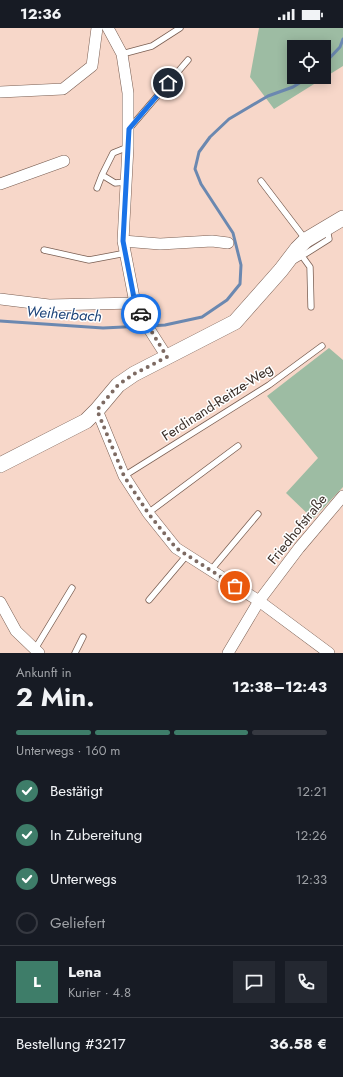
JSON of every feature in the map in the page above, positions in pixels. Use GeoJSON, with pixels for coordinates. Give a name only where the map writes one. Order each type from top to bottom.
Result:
{"type":"FeatureCollection","features":[{"type":"Feature","properties":{"kind":"street"},"geometry":{"type":"LineString","coordinates":[[0,92],[63,88],[92,66],[97,28]]}},
{"type":"Feature","properties":{"kind":"street"},"geometry":{"type":"LineString","coordinates":[[108,28],[122,54],[128,93],[129,129],[123,241],[135,303],[144,321],[167,357]]}},
{"type":"Feature","properties":{"kind":"street"},"geometry":{"type":"LineString","coordinates":[[0,184],[64,162]]}},
{"type":"Feature","properties":{"kind":"street"},"geometry":{"type":"LineString","coordinates":[[0,465],[86,421],[118,385],[134,374],[234,322],[306,240],[343,218]]}},
{"type":"Feature","properties":{"kind":"street"},"geometry":{"type":"LineString","coordinates":[[123,241],[160,244],[212,241],[228,243]]}},
{"type":"Feature","properties":{"kind":"street"},"geometry":{"type":"LineString","coordinates":[[0,299],[49,305],[135,303]]}},
{"type":"Feature","properties":{"kind":"street"},"geometry":{"type":"LineString","coordinates":[[97,410],[124,476],[148,513],[176,548],[259,601],[329,653]]}},
{"type":"Feature","properties":{"kind":"street","name":"Friedhofstraße"},"geometry":{"type":"LineString","coordinates":[[228,653],[259,601],[299,548],[343,496]]}},
{"type":"Feature","properties":{"kind":"street"},"geometry":{"type":"LineString","coordinates":[[0,602],[16,630],[37,651]]}},
{"type":"Feature","properties":{"kind":"lane"},"geometry":{"type":"LineString","coordinates":[[122,54],[152,46],[180,28]]}},
{"type":"Feature","properties":{"kind":"lane"},"geometry":{"type":"LineString","coordinates":[[129,129],[188,60]]}},
{"type":"Feature","properties":{"kind":"lane"},"geometry":{"type":"LineString","coordinates":[[97,188],[113,153],[128,147]]}},
{"type":"Feature","properties":{"kind":"lane"},"geometry":{"type":"LineString","coordinates":[[102,175],[115,183],[126,182]]}},
{"type":"Feature","properties":{"kind":"lane"},"geometry":{"type":"LineString","coordinates":[[261,181],[306,240]]}},
{"type":"Feature","properties":{"kind":"lane"},"geometry":{"type":"LineString","coordinates":[[281,270],[328,239],[327,227]]}},
{"type":"Feature","properties":{"kind":"lane"},"geometry":{"type":"LineString","coordinates":[[44,250],[89,260],[126,253]]}},
{"type":"Feature","properties":{"kind":"lane"},"geometry":{"type":"LineString","coordinates":[[302,256],[310,267],[312,307]]}},
{"type":"Feature","properties":{"kind":"lane","name":"Ferdinand-Reitze-Weg"},"geometry":{"type":"LineString","coordinates":[[124,476],[268,385],[322,346]]}},
{"type":"Feature","properties":{"kind":"lane"},"geometry":{"type":"LineString","coordinates":[[148,513],[238,446]]}},
{"type":"Feature","properties":{"kind":"lane"},"geometry":{"type":"LineString","coordinates":[[211,570],[258,514]]}},
{"type":"Feature","properties":{"kind":"lane"},"geometry":{"type":"LineString","coordinates":[[149,600],[187,555]]}},
{"type":"Feature","properties":{"kind":"lane"},"geometry":{"type":"LineString","coordinates":[[37,651],[72,588]]}},
{"type":"Feature","properties":{"kind":"lane"},"geometry":{"type":"LineString","coordinates":[[75,653],[82,637]]}},
{"type":"Feature","properties":{"kind":"green space"},"geometry":{"type":"Polygon","coordinates":[[[259,28],[343,28],[343,66],[331,73],[331,40],[287,40],[287,84],[314,84],[274,109],[250,77],[259,28]]]}},
{"type":"Feature","properties":{"kind":"green space"},"geometry":{"type":"Polygon","coordinates":[[[329,348],[343,360],[343,487],[313,519],[286,493],[318,458],[267,396],[329,348]]]}},
{"type":"Feature","properties":{"kind":"waterway","name":"Weiherbach"},"geometry":{"type":"LineString","coordinates":[[331,57],[340,47],[343,39]]}},
{"type":"Feature","properties":{"kind":"waterway","name":"Weiherbach"},"geometry":{"type":"LineString","coordinates":[[150,326],[165,325],[202,317],[227,300],[240,284],[241,265],[233,233],[201,184],[195,169],[199,152],[210,137],[229,119],[268,96],[298,84]]}},
{"type":"Feature","properties":{"kind":"waterway","name":"Weiherbach"},"geometry":{"type":"LineString","coordinates":[[0,321],[103,328],[144,326]]}},
{"type":"Feature","properties":{"kind":"way so far"},"geometry":{"type":"LineString","coordinates":[[141,314],[167,357],[134,374],[118,385],[97,410],[124,476],[148,513],[176,548],[235,586]]}},
{"type":"Feature","properties":{"kind":"route"},"geometry":{"type":"LineString","coordinates":[[141,314],[135,303],[123,241],[129,129],[168,83]]}}]}
